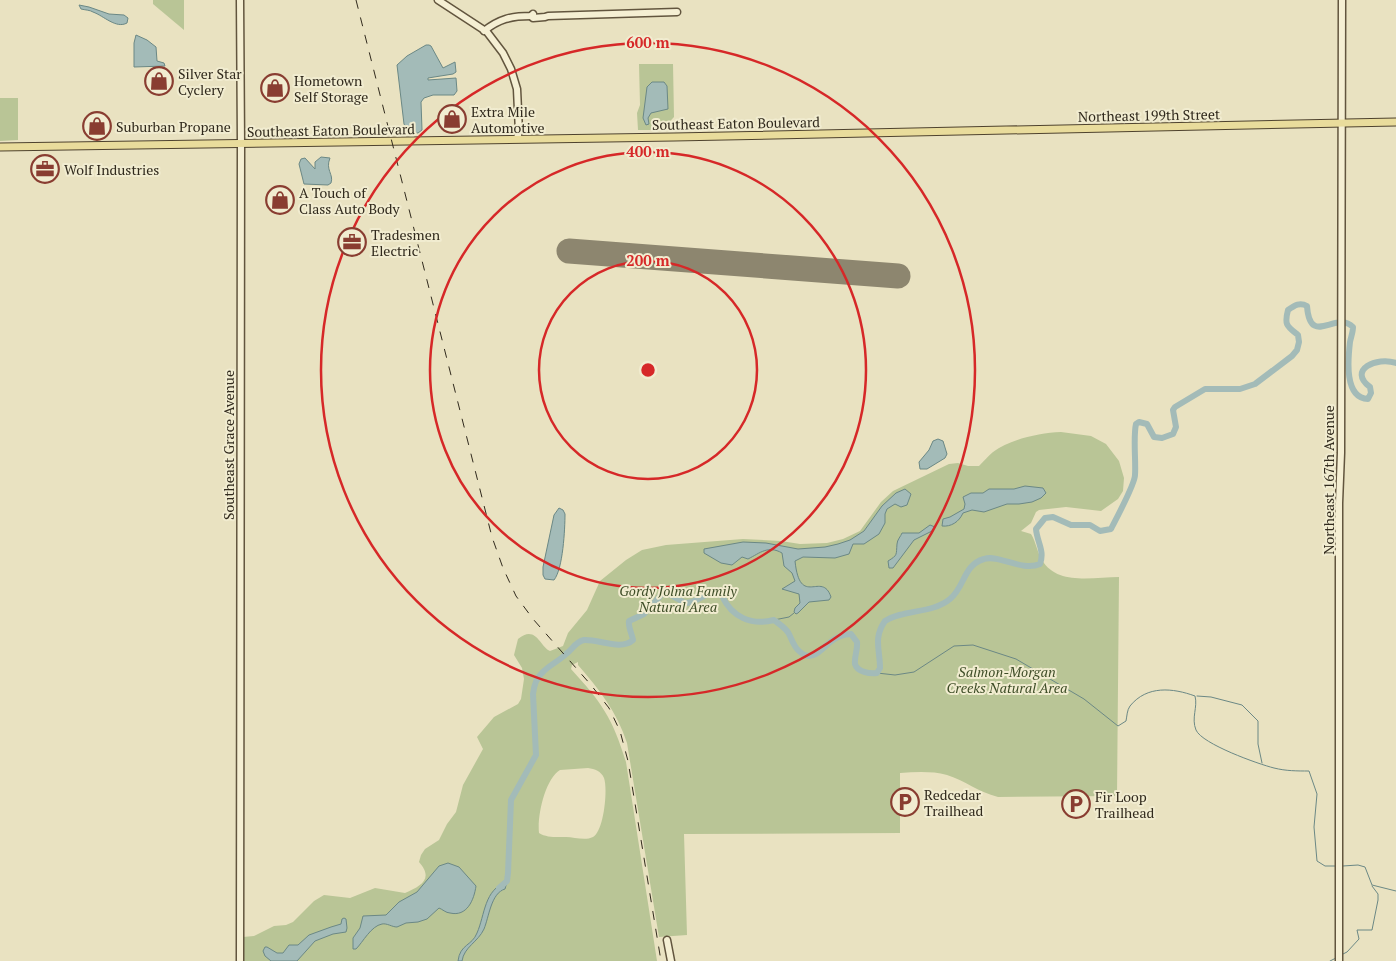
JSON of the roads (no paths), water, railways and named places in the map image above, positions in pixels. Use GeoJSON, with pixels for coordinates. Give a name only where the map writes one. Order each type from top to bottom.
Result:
{"type":"FeatureCollection","features":[{"type":"Feature","properties":{"kind":"main road","name":"Northeast 199th Street"},"geometry":{"type":"LineString","coordinates":[[903,133],[1396,122]]}},
{"type":"Feature","properties":{"kind":"main road","name":"Southeast Eaton Boulevard"},"geometry":{"type":"LineString","coordinates":[[0,147],[903,133]]}},
{"type":"Feature","properties":{"kind":"street","name":"Southeast Grace Avenue"},"geometry":{"type":"LineString","coordinates":[[240,0],[240,961]]}},
{"type":"Feature","properties":{"kind":"street"},"geometry":{"type":"LineString","coordinates":[[438,0],[487,32],[498,45],[513,74],[518,103],[519,132],[517,138]]}},
{"type":"Feature","properties":{"kind":"street","name":"Northeast 167th Avenue"},"geometry":{"type":"LineString","coordinates":[[1339,961],[1342,0]]}},
{"type":"Feature","properties":{"kind":"street"},"geometry":{"type":"LineString","coordinates":[[484,31],[503,19],[513,16],[545,18],[548,16],[677,12]]}},
{"type":"Feature","properties":{"kind":"street"},"geometry":{"type":"LineString","coordinates":[[667,940],[671,961]]}},
{"type":"Feature","properties":{"kind":"water"},"geometry":{"type":"Polygon","coordinates":[[[79,5],[109,14],[124,15],[128,18],[127,23],[114,23],[92,11],[81,9],[79,5]]]}},
{"type":"Feature","properties":{"kind":"water"},"geometry":{"type":"Polygon","coordinates":[[[136,35],[156,47],[157,61],[164,63],[165,66],[134,67],[136,35]]]}},
{"type":"Feature","properties":{"kind":"water"},"geometry":{"type":"Polygon","coordinates":[[[426,45],[431,46],[443,68],[455,62],[456,72],[428,78],[428,80],[456,78],[457,91],[454,95],[433,95],[424,98],[421,102],[422,130],[416,133],[406,128],[404,124],[397,65],[407,56],[426,45]]]}},
{"type":"Feature","properties":{"kind":"water"},"geometry":{"type":"Polygon","coordinates":[[[652,82],[664,82],[667,86],[668,109],[651,113],[648,118],[649,124],[646,125],[643,118],[647,87],[652,82]]]}},
{"type":"Feature","properties":{"kind":"water"},"geometry":{"type":"Polygon","coordinates":[[[321,157],[330,158],[328,166],[332,180],[331,183],[328,185],[304,184],[299,164],[301,159],[305,158],[315,169],[315,162],[321,157]]]}},
{"type":"Feature","properties":{"kind":"water"},"geometry":{"type":"Polygon","coordinates":[[[938,439],[943,441],[947,454],[945,458],[927,469],[920,469],[919,462],[929,450],[933,441],[938,439]]]}},
{"type":"Feature","properties":{"kind":"water"},"geometry":{"type":"Polygon","coordinates":[[[1025,486],[1043,488],[1046,493],[1041,498],[1032,502],[1007,504],[984,512],[972,510],[963,513],[959,519],[949,526],[942,526],[943,519],[964,509],[963,497],[971,493],[983,493],[989,489],[1014,489],[1025,486]]]}},
{"type":"Feature","properties":{"kind":"water"},"geometry":{"type":"Polygon","coordinates":[[[905,489],[911,494],[907,505],[901,507],[895,504],[887,509],[885,523],[879,534],[864,544],[853,544],[849,554],[835,558],[803,557],[795,561],[801,583],[806,586],[822,587],[827,590],[831,597],[829,600],[809,602],[796,614],[794,612],[795,608],[800,603],[799,594],[782,589],[795,581],[792,573],[784,566],[782,553],[768,550],[748,559],[742,557],[732,565],[721,563],[704,553],[704,549],[743,542],[766,543],[798,549],[838,544],[850,540],[864,531],[882,506],[896,493],[905,489]]]}},
{"type":"Feature","properties":{"kind":"water"},"geometry":{"type":"Polygon","coordinates":[[[559,508],[565,514],[560,567],[554,580],[545,579],[543,567],[554,515],[559,508]]]}},
{"type":"Feature","properties":{"kind":"water"},"geometry":{"type":"Polygon","coordinates":[[[930,525],[935,527],[932,531],[914,540],[893,568],[889,568],[888,561],[896,554],[897,543],[902,533],[919,533],[930,525]]]}},
{"type":"Feature","properties":{"kind":"water"},"geometry":{"type":"Polygon","coordinates":[[[448,863],[459,867],[476,886],[471,902],[465,910],[456,914],[439,908],[427,919],[418,922],[406,923],[397,927],[384,924],[378,925],[356,949],[353,949],[353,938],[360,928],[363,916],[386,915],[399,902],[417,892],[439,866],[448,863]]]}},
{"type":"Feature","properties":{"kind":"water"},"geometry":{"type":"Polygon","coordinates":[[[507,882],[505,889],[500,891],[491,906],[481,934],[465,952],[462,961],[458,961],[461,951],[477,933],[490,896],[499,885],[507,882]]]}},
{"type":"Feature","properties":{"kind":"water"},"geometry":{"type":"Polygon","coordinates":[[[344,918],[346,919],[346,932],[333,934],[315,941],[297,961],[271,961],[265,956],[263,951],[265,947],[277,953],[283,953],[289,945],[298,945],[309,935],[341,924],[344,918]]]}},
{"type":"Feature","properties":{"kind":"waterway"},"geometry":{"type":"LineString","coordinates":[[499,888],[507,881],[511,800],[536,755],[533,694],[535,685],[538,677],[544,670],[563,657],[578,642],[590,640],[616,645],[628,643],[633,640],[629,621],[644,614],[663,593],[667,593],[685,603],[695,601],[712,593],[722,596],[731,609],[743,618],[758,622],[774,620],[788,632],[797,649],[808,656],[816,654],[831,641],[851,634],[857,642],[856,667],[864,672],[877,673],[880,668],[878,639],[881,627],[885,621],[893,617],[943,604],[959,589],[972,566],[984,559],[997,559],[1026,566],[1040,564],[1042,555],[1036,529],[1045,518],[1053,517],[1071,525],[1090,525],[1100,531],[1111,529],[1134,479],[1136,424],[1139,422],[1147,424],[1154,437],[1162,438],[1173,434],[1176,427],[1173,410],[1175,407],[1205,389],[1240,389],[1255,384],[1292,356],[1297,350],[1298,335],[1287,325],[1286,319],[1288,310],[1293,307],[1300,304],[1307,306],[1309,318],[1313,325],[1318,327],[1339,322],[1353,327],[1348,367],[1351,385],[1360,397],[1368,399],[1371,393],[1370,387],[1364,381],[1362,375],[1363,370],[1367,366],[1381,361],[1396,363]]}},
{"type":"Feature","properties":{"kind":"waterway"},"geometry":{"type":"LineString","coordinates":[[774,620],[789,617],[794,613]]}},
{"type":"Feature","properties":{"kind":"waterway"},"geometry":{"type":"LineString","coordinates":[[877,673],[895,675],[914,672],[954,646],[973,645],[1016,659],[1084,699],[1118,726],[1126,721],[1130,706],[1144,694],[1152,691],[1169,690],[1195,696],[1194,717],[1196,730],[1208,741],[1231,753],[1266,766],[1278,769],[1309,771],[1317,794],[1314,827],[1317,861],[1325,866],[1336,866]]}},
{"type":"Feature","properties":{"kind":"waterway"},"geometry":{"type":"LineString","coordinates":[[1197,696],[1211,697],[1242,705],[1258,721],[1258,744],[1262,763]]}},
{"type":"Feature","properties":{"kind":"waterway"},"geometry":{"type":"LineString","coordinates":[[1343,866],[1358,865],[1365,867],[1372,885],[1396,891]]}},
{"type":"Feature","properties":{"kind":"waterway"},"geometry":{"type":"LineString","coordinates":[[1341,955],[1347,952],[1359,939],[1357,930],[1372,930],[1378,900],[1378,894],[1372,886]]}},
{"type":"Feature","properties":{"kind":"waterway"},"geometry":{"type":"LineString","coordinates":[[1330,961],[1336,958]]}},
{"type":"Feature","properties":{"kind":"railway"},"geometry":{"type":"LineString","coordinates":[[356,0],[492,537],[516,596],[533,619],[609,708],[620,731],[628,761],[661,961]]}},
{"type":"Feature","properties":{"kind":"place","name":"Silver Star Cyclery"},"geometry":{"type":"Point","coordinates":[159,81]}},
{"type":"Feature","properties":{"kind":"place","name":"Hometown Self Storage"},"geometry":{"type":"Point","coordinates":[275,88]}},
{"type":"Feature","properties":{"kind":"place","name":"Extra Mile Automotive"},"geometry":{"type":"Point","coordinates":[452,119]}},
{"type":"Feature","properties":{"kind":"place","name":"Suburban Propane"},"geometry":{"type":"Point","coordinates":[97,126]}},
{"type":"Feature","properties":{"kind":"place","name":"Wolf Industries"},"geometry":{"type":"Point","coordinates":[45,169]}},
{"type":"Feature","properties":{"kind":"place","name":"A Touch of Class Auto Body"},"geometry":{"type":"Point","coordinates":[280,200]}},
{"type":"Feature","properties":{"kind":"place","name":"Tradesmen Electric"},"geometry":{"type":"Point","coordinates":[352,242]}},
{"type":"Feature","properties":{"kind":"place","name":"Redcedar Trailhead"},"geometry":{"type":"Point","coordinates":[905,802]}},
{"type":"Feature","properties":{"kind":"place","name":"Fir Loop Trailhead"},"geometry":{"type":"Point","coordinates":[1076,804]}},
{"type":"Feature","properties":{"kind":"park label","name":"Gordy Jolma Family Natural Area"},"geometry":{"type":"Point","coordinates":[678,598]}},
{"type":"Feature","properties":{"kind":"park label","name":"Salmon-Morgan Creeks Natural Area"},"geometry":{"type":"Point","coordinates":[1007,680]}}]}
